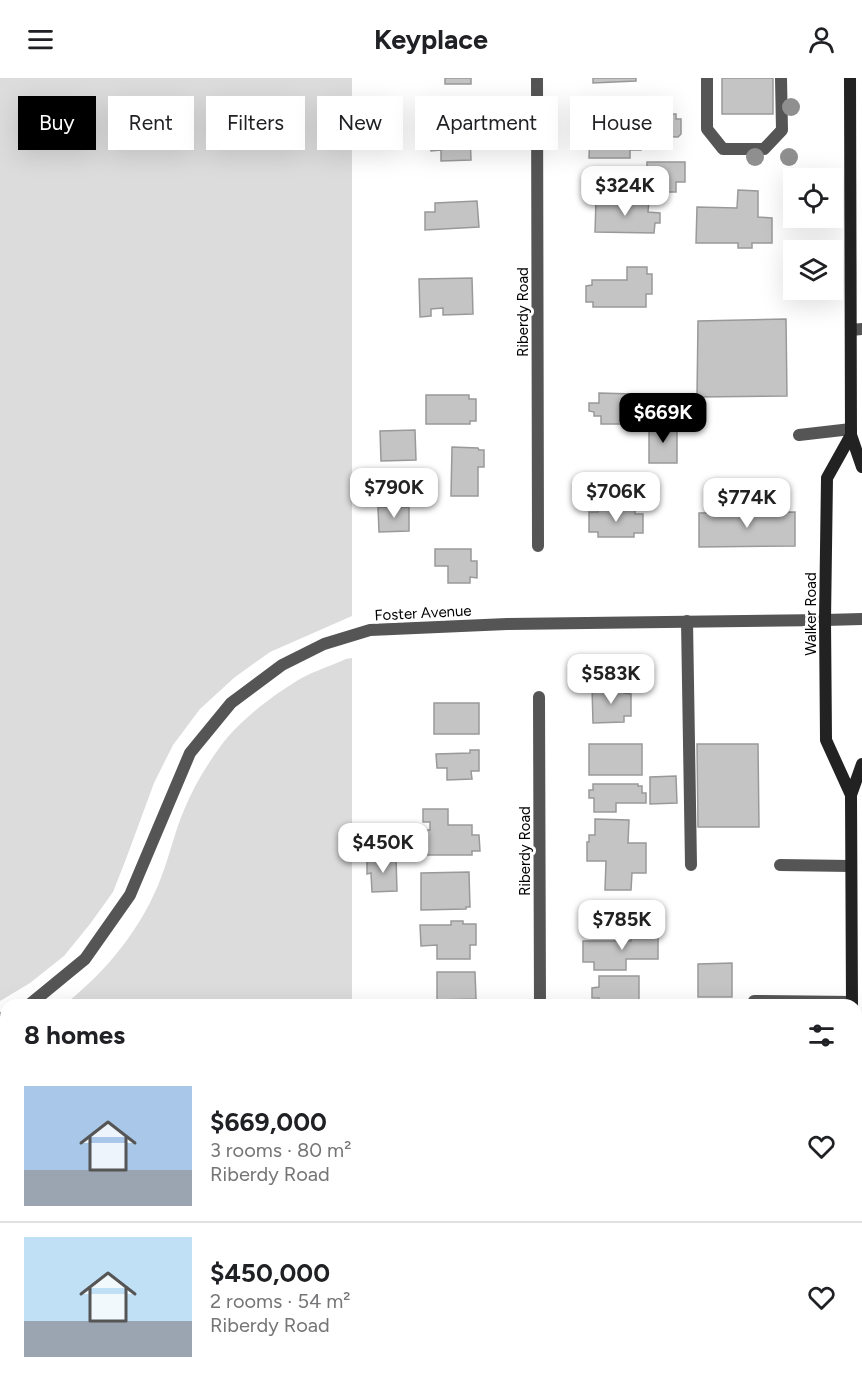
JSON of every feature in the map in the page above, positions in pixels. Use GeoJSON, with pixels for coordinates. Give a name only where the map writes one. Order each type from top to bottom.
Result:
{"type":"FeatureCollection","features":[{"type":"Feature","properties":{"kind":"main road","name":"Walker Road"},"geometry":{"type":"LineString","coordinates":[[850,78],[856,140],[856,329],[851,432],[827,478],[825,620],[826,740],[851,795]]}},
{"type":"Feature","properties":{"kind":"main road","name":"Walker Road"},"geometry":{"type":"LineString","coordinates":[[851,432],[860,454],[862,467]]}},
{"type":"Feature","properties":{"kind":"main road","name":"Walker Road"},"geometry":{"type":"LineString","coordinates":[[852,999],[857,886],[851,866],[851,795],[862,764]]}},
{"type":"Feature","properties":{"kind":"street","name":"Riberdy Road"},"geometry":{"type":"LineString","coordinates":[[537,78],[538,546]]}},
{"type":"Feature","properties":{"kind":"street"},"geometry":{"type":"LineString","coordinates":[[707,78],[707,129],[723,149],[764,149],[782,130],[781,78]]}},
{"type":"Feature","properties":{"kind":"street"},"geometry":{"type":"LineString","coordinates":[[799,435],[851,432]]}},
{"type":"Feature","properties":{"kind":"street","name":"Foster Avenue"},"geometry":{"type":"LineString","coordinates":[[35,999],[85,959],[130,894],[190,753],[231,703],[282,665],[324,644],[370,630],[518,623],[862,619]]}},
{"type":"Feature","properties":{"kind":"street"},"geometry":{"type":"LineString","coordinates":[[687,621],[691,865]]}},
{"type":"Feature","properties":{"kind":"street","name":"Riberdy Road"},"geometry":{"type":"LineString","coordinates":[[539,697],[540,999]]}},
{"type":"Feature","properties":{"kind":"street"},"geometry":{"type":"LineString","coordinates":[[780,865],[851,866]]}},
{"type":"Feature","properties":{"kind":"shaded area"},"geometry":{"type":"Polygon","coordinates":[[[0,78],[352,78],[352,96],[317,96],[317,150],[352,150],[352,616],[270,652],[235,677],[200,709],[173,745],[154,783],[113,892],[64,956],[30,983],[0,999],[0,78]]]}},
{"type":"Feature","properties":{"kind":"shaded area"},"geometry":{"type":"Polygon","coordinates":[[[352,658],[352,999],[71,999],[109,963],[145,912],[162,875],[188,802],[205,769],[226,739],[253,712],[298,680],[352,658]]]}},
{"type":"Feature","properties":{"kind":"building"},"geometry":{"type":"Polygon","coordinates":[[[445,78],[471,78],[471,84],[445,84],[445,78]]]}},
{"type":"Feature","properties":{"kind":"building"},"geometry":{"type":"Polygon","coordinates":[[[593,78],[636,78],[636,81],[593,83],[593,78]]]}},
{"type":"Feature","properties":{"kind":"building"},"geometry":{"type":"Polygon","coordinates":[[[722,78],[773,78],[773,114],[722,114],[722,78]]]}},
{"type":"Feature","properties":{"kind":"building"},"geometry":{"type":"Polygon","coordinates":[[[673,114],[676,114],[676,119],[681,119],[681,134],[678,137],[673,137],[673,114]]]}},
{"type":"Feature","properties":{"kind":"building"},"geometry":{"type":"Polygon","coordinates":[[[441,150],[471,150],[471,160],[441,161],[441,150]]]}},
{"type":"Feature","properties":{"kind":"building"},"geometry":{"type":"Polygon","coordinates":[[[589,150],[630,150],[630,158],[589,158],[589,150]]]}},
{"type":"Feature","properties":{"kind":"building"},"geometry":{"type":"Polygon","coordinates":[[[647,162],[685,162],[685,182],[676,182],[676,192],[647,192],[647,162]]]}},
{"type":"Feature","properties":{"kind":"building"},"geometry":{"type":"Polygon","coordinates":[[[738,190],[758,191],[758,217],[772,218],[772,243],[752,243],[752,248],[738,248],[738,243],[696,243],[697,207],[737,208],[738,190]]]}},
{"type":"Feature","properties":{"kind":"building"},"geometry":{"type":"Polygon","coordinates":[[[596,200],[649,201],[648,212],[660,213],[660,223],[655,223],[654,233],[595,232],[596,200]]]}},
{"type":"Feature","properties":{"kind":"building"},"geometry":{"type":"Polygon","coordinates":[[[477,201],[479,227],[425,230],[425,212],[435,212],[435,203],[477,201]]]}},
{"type":"Feature","properties":{"kind":"building"},"geometry":{"type":"Polygon","coordinates":[[[627,267],[647,267],[647,274],[652,274],[652,294],[646,294],[646,307],[593,307],[593,302],[586,302],[586,286],[592,285],[592,280],[627,280],[627,267]]]}},
{"type":"Feature","properties":{"kind":"building"},"geometry":{"type":"Polygon","coordinates":[[[472,278],[473,314],[443,315],[443,308],[431,309],[431,316],[420,317],[419,279],[472,278]]]}},
{"type":"Feature","properties":{"kind":"building"},"geometry":{"type":"Polygon","coordinates":[[[786,319],[787,396],[697,397],[698,321],[786,319]]]}},
{"type":"Feature","properties":{"kind":"building"},"geometry":{"type":"Polygon","coordinates":[[[599,393],[633,394],[632,424],[601,424],[601,416],[594,416],[594,412],[589,411],[589,403],[599,403],[599,393]]]}},
{"type":"Feature","properties":{"kind":"building"},"geometry":{"type":"Polygon","coordinates":[[[426,395],[469,395],[469,399],[476,399],[476,421],[470,421],[470,424],[426,424],[426,395]]]}},
{"type":"Feature","properties":{"kind":"building"},"geometry":{"type":"Polygon","coordinates":[[[649,426],[677,426],[677,463],[649,463],[649,426]]]}},
{"type":"Feature","properties":{"kind":"building"},"geometry":{"type":"Polygon","coordinates":[[[415,430],[416,460],[381,461],[380,431],[415,430]]]}},
{"type":"Feature","properties":{"kind":"building"},"geometry":{"type":"Polygon","coordinates":[[[452,447],[484,450],[484,467],[478,467],[478,496],[451,496],[452,447]]]}},
{"type":"Feature","properties":{"kind":"building"},"geometry":{"type":"Polygon","coordinates":[[[378,507],[409,507],[409,531],[379,532],[378,507]]]}},
{"type":"Feature","properties":{"kind":"building"},"geometry":{"type":"Polygon","coordinates":[[[598,509],[635,509],[635,514],[643,514],[643,533],[634,533],[634,537],[598,537],[598,532],[589,532],[589,512],[598,512],[598,509]]]}},
{"type":"Feature","properties":{"kind":"building"},"geometry":{"type":"Polygon","coordinates":[[[795,512],[795,546],[699,547],[699,513],[795,512]]]}},
{"type":"Feature","properties":{"kind":"building"},"geometry":{"type":"Polygon","coordinates":[[[435,549],[471,549],[471,561],[477,561],[477,578],[470,577],[470,583],[448,583],[448,566],[435,566],[435,549]]]}},
{"type":"Feature","properties":{"kind":"building"},"geometry":{"type":"Polygon","coordinates":[[[592,687],[624,687],[624,693],[631,694],[631,716],[624,716],[624,722],[593,723],[592,687]]]}},
{"type":"Feature","properties":{"kind":"building"},"geometry":{"type":"Polygon","coordinates":[[[434,703],[479,703],[479,734],[434,734],[434,703]]]}},
{"type":"Feature","properties":{"kind":"building"},"geometry":{"type":"Polygon","coordinates":[[[589,744],[642,744],[642,775],[589,775],[589,744]]]}},
{"type":"Feature","properties":{"kind":"building"},"geometry":{"type":"Polygon","coordinates":[[[697,744],[758,744],[759,827],[698,827],[697,744]]]}},
{"type":"Feature","properties":{"kind":"building"},"geometry":{"type":"Polygon","coordinates":[[[470,750],[479,750],[479,771],[471,771],[472,779],[447,780],[447,768],[437,768],[436,754],[470,753],[470,750]]]}},
{"type":"Feature","properties":{"kind":"building"},"geometry":{"type":"Polygon","coordinates":[[[676,776],[677,803],[650,804],[650,777],[676,776]]]}},
{"type":"Feature","properties":{"kind":"building"},"geometry":{"type":"Polygon","coordinates":[[[593,784],[638,784],[642,786],[642,793],[646,793],[646,803],[616,803],[616,812],[594,812],[594,798],[589,798],[589,790],[593,790],[593,784]]]}},
{"type":"Feature","properties":{"kind":"building"},"geometry":{"type":"Polygon","coordinates":[[[423,809],[448,809],[448,825],[472,825],[472,835],[479,835],[480,851],[472,851],[472,855],[418,855],[418,830],[430,830],[430,822],[423,822],[423,809]]]}},
{"type":"Feature","properties":{"kind":"building"},"geometry":{"type":"Polygon","coordinates":[[[595,819],[629,820],[628,843],[646,843],[646,873],[632,873],[631,890],[605,890],[606,861],[587,861],[587,842],[589,842],[589,835],[595,835],[595,819]]]}},
{"type":"Feature","properties":{"kind":"building"},"geometry":{"type":"Polygon","coordinates":[[[396,857],[397,891],[372,892],[371,873],[367,874],[367,859],[396,857]]]}},
{"type":"Feature","properties":{"kind":"building"},"geometry":{"type":"Polygon","coordinates":[[[469,872],[470,907],[421,910],[421,873],[469,872]]]}},
{"type":"Feature","properties":{"kind":"building"},"geometry":{"type":"Polygon","coordinates":[[[451,921],[476,924],[476,945],[470,945],[470,959],[437,959],[437,945],[421,946],[420,925],[451,925],[451,921]]]}},
{"type":"Feature","properties":{"kind":"building"},"geometry":{"type":"Polygon","coordinates":[[[631,930],[658,930],[658,959],[626,959],[626,970],[594,970],[594,962],[583,962],[583,941],[631,941],[631,930]]]}},
{"type":"Feature","properties":{"kind":"building"},"geometry":{"type":"Polygon","coordinates":[[[732,963],[732,997],[698,997],[698,964],[732,963]]]}},
{"type":"Feature","properties":{"kind":"building"},"geometry":{"type":"Polygon","coordinates":[[[437,972],[475,972],[476,999],[437,999],[437,972]]]}},
{"type":"Feature","properties":{"kind":"building"},"geometry":{"type":"Polygon","coordinates":[[[599,976],[639,976],[639,999],[592,998],[592,988],[599,987],[599,976]]]}}]}
